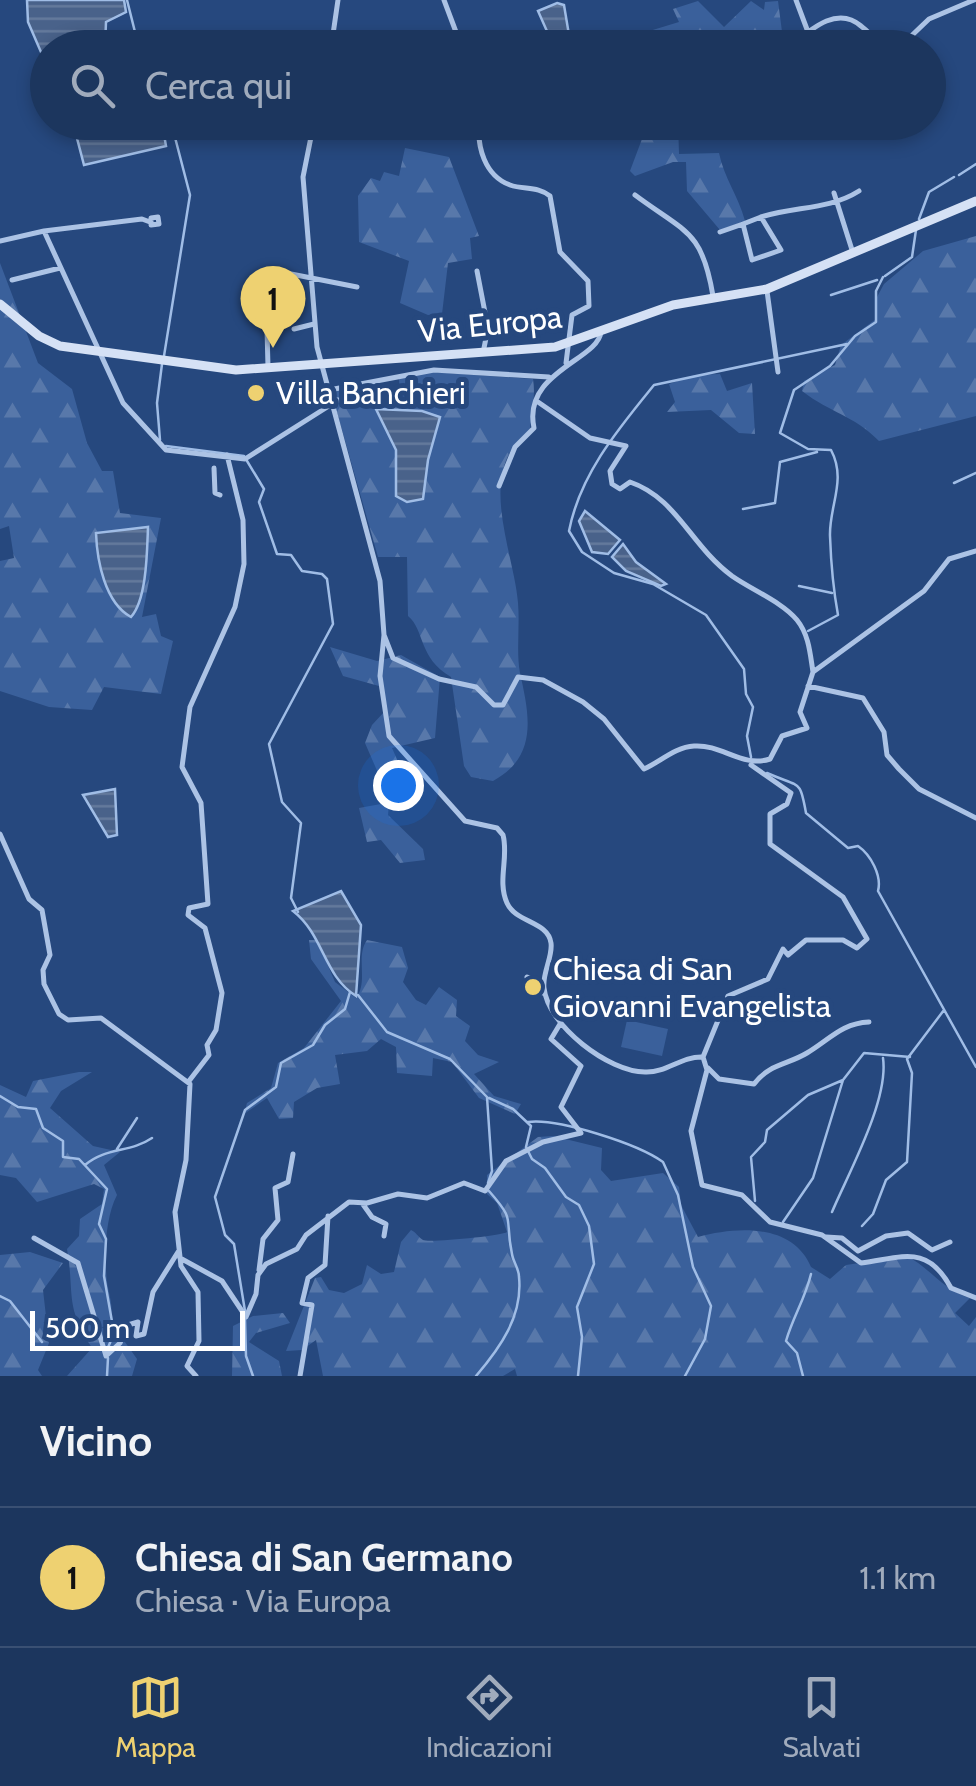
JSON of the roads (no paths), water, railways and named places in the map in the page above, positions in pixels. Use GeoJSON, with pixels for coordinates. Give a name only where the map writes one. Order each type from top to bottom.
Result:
{"type":"FeatureCollection","features":[{"type":"Feature","properties":{"kind":"main road","name":"Via Europa"},"geometry":{"type":"LineString","coordinates":[[0,304],[46,340],[100,353],[229,370],[568,344],[672,305],[767,289],[976,200]]}},
{"type":"Feature","properties":{"kind":"street"},"geometry":{"type":"LineString","coordinates":[[334,30],[338,0]]}},
{"type":"Feature","properties":{"kind":"street"},"geometry":{"type":"LineString","coordinates":[[444,0],[455,30]]}},
{"type":"Feature","properties":{"kind":"street"},"geometry":{"type":"LineString","coordinates":[[796,0],[807,30]]}},
{"type":"Feature","properties":{"kind":"street"},"geometry":{"type":"LineString","coordinates":[[917,30],[928,19],[972,2],[976,11]]}},
{"type":"Feature","properties":{"kind":"street"},"geometry":{"type":"LineString","coordinates":[[811,30],[825,21],[848,18],[864,30]]}},
{"type":"Feature","properties":{"kind":"street"},"geometry":{"type":"LineString","coordinates":[[310,140],[303,177],[315,324],[322,364],[375,555],[384,635],[380,676],[389,736],[457,814],[497,828],[503,835],[508,904],[522,920],[544,930],[550,940],[544,988],[548,1004]]}},
{"type":"Feature","properties":{"kind":"street"},"geometry":{"type":"LineString","coordinates":[[477,140],[490,169],[510,185],[542,190],[550,196],[560,252],[588,281],[589,306],[573,312],[566,363]]}},
{"type":"Feature","properties":{"kind":"street"},"geometry":{"type":"LineString","coordinates":[[720,232],[793,207],[838,204],[859,191]]}},
{"type":"Feature","properties":{"kind":"street"},"geometry":{"type":"LineString","coordinates":[[834,192],[853,253]]}},
{"type":"Feature","properties":{"kind":"street"},"geometry":{"type":"LineString","coordinates":[[635,195],[699,242],[707,260],[713,299]]}},
{"type":"Feature","properties":{"kind":"street"},"geometry":{"type":"LineString","coordinates":[[743,224],[748,258],[780,251],[761,217]]}},
{"type":"Feature","properties":{"kind":"street"},"geometry":{"type":"LineString","coordinates":[[0,242],[44,230],[144,219],[150,222]]}},
{"type":"Feature","properties":{"kind":"street"},"geometry":{"type":"LineString","coordinates":[[44,230],[129,414],[167,450],[247,458],[332,402],[349,400]]}},
{"type":"Feature","properties":{"kind":"street"},"geometry":{"type":"LineString","coordinates":[[12,280],[60,268]]}},
{"type":"Feature","properties":{"kind":"street"},"geometry":{"type":"LineString","coordinates":[[477,271],[488,328],[483,352]]}},
{"type":"Feature","properties":{"kind":"street"},"geometry":{"type":"LineString","coordinates":[[278,286],[285,273],[356,287]]}},
{"type":"Feature","properties":{"kind":"street"},"geometry":{"type":"LineString","coordinates":[[767,289],[778,372]]}},
{"type":"Feature","properties":{"kind":"street"},"geometry":{"type":"LineString","coordinates":[[266,291],[268,368]]}},
{"type":"Feature","properties":{"kind":"street"},"geometry":{"type":"LineString","coordinates":[[294,329],[315,324]]}},
{"type":"Feature","properties":{"kind":"street"},"geometry":{"type":"LineString","coordinates":[[499,486],[515,447],[534,428],[531,415],[549,378],[597,344],[600,330]]}},
{"type":"Feature","properties":{"kind":"street"},"geometry":{"type":"LineString","coordinates":[[329,390],[434,370],[549,378]]}},
{"type":"Feature","properties":{"kind":"street"},"geometry":{"type":"LineString","coordinates":[[538,402],[590,438],[626,446],[610,471],[612,484],[620,488],[630,482],[658,494],[693,541],[730,574],[793,616],[806,634],[813,672],[800,717],[807,728],[782,736],[770,759],[750,764]]}},
{"type":"Feature","properties":{"kind":"street"},"geometry":{"type":"LineString","coordinates":[[196,1376],[187,1366],[200,1341],[198,1292],[180,1258],[175,1212],[189,1129],[190,1081],[209,1055],[206,1045],[218,1022],[222,993],[206,944],[207,932],[188,915],[188,908],[208,904],[201,802],[182,767],[185,730],[237,601],[244,549],[237,492],[227,455]]}},
{"type":"Feature","properties":{"kind":"street"},"geometry":{"type":"LineString","coordinates":[[214,468],[215,488],[220,489],[220,495],[237,492]]}},
{"type":"Feature","properties":{"kind":"street"},"geometry":{"type":"LineString","coordinates":[[813,672],[924,590],[950,558],[976,550]]}},
{"type":"Feature","properties":{"kind":"street"},"geometry":{"type":"LineString","coordinates":[[384,635],[393,658],[438,679],[476,687],[494,705],[504,705],[518,677],[543,680],[598,713],[644,769],[676,750],[695,746],[750,764],[790,793],[787,804],[770,814],[770,844],[842,897],[867,939],[856,948],[840,939],[806,940],[788,955],[784,948],[768,979],[728,996],[703,1057],[719,1080],[754,1084],[777,1063],[802,1056],[837,1030],[870,1022]]}},
{"type":"Feature","properties":{"kind":"street"},"geometry":{"type":"LineString","coordinates":[[808,686],[862,698],[884,732],[887,755],[899,769],[918,789],[976,818]]}},
{"type":"Feature","properties":{"kind":"street"},"geometry":{"type":"LineString","coordinates":[[0,834],[29,898],[42,910],[50,955],[43,970],[44,984],[59,1014],[68,1020],[102,1018],[126,1040],[190,1081]]}},
{"type":"Feature","properties":{"kind":"street"},"geometry":{"type":"LineString","coordinates":[[527,977],[538,982],[560,1024],[576,1040],[634,1071],[657,1071],[682,1057],[703,1057]]}},
{"type":"Feature","properties":{"kind":"street"},"geometry":{"type":"LineString","coordinates":[[259,1273],[274,1259],[297,1249],[328,1216],[349,1202],[362,1203],[383,1195],[426,1198],[464,1183],[485,1191],[506,1161],[542,1142],[581,1132],[562,1107],[581,1066],[551,1039],[560,1024]]}},
{"type":"Feature","properties":{"kind":"street"},"geometry":{"type":"LineString","coordinates":[[706,1066],[691,1131],[702,1185],[742,1196],[752,1210],[779,1226],[803,1228],[826,1237],[861,1263],[912,1254],[942,1270],[951,1288],[976,1298]]}},
{"type":"Feature","properties":{"kind":"street"},"geometry":{"type":"LineString","coordinates":[[180,1258],[222,1282],[235,1296],[243,1317],[256,1294],[264,1238],[278,1220],[275,1190],[288,1182],[294,1154]]}},
{"type":"Feature","properties":{"kind":"street"},"geometry":{"type":"LineString","coordinates":[[362,1203],[372,1217],[386,1224],[384,1236]]}},
{"type":"Feature","properties":{"kind":"street"},"geometry":{"type":"LineString","coordinates":[[300,1376],[312,1305],[302,1304],[308,1294],[308,1278],[324,1265],[328,1216]]}},
{"type":"Feature","properties":{"kind":"street"},"geometry":{"type":"LineString","coordinates":[[826,1237],[842,1238],[858,1252],[886,1236],[908,1233],[935,1251],[950,1242]]}},
{"type":"Feature","properties":{"kind":"street"},"geometry":{"type":"LineString","coordinates":[[34,1238],[39,1245],[74,1256],[106,1356],[120,1342],[128,1326],[139,1324],[138,1337],[146,1331],[154,1292],[179,1250]]}},
{"type":"Feature","properties":{"kind":"waterway"},"geometry":{"type":"LineString","coordinates":[[127,0],[134,30]]}},
{"type":"Feature","properties":{"kind":"waterway"},"geometry":{"type":"LineString","coordinates":[[164,356],[190,195],[176,140]]}},
{"type":"Feature","properties":{"kind":"waterway"},"geometry":{"type":"LineString","coordinates":[[959,175],[976,164]]}},
{"type":"Feature","properties":{"kind":"waterway"},"geometry":{"type":"LineString","coordinates":[[919,219],[929,192],[954,177]]}},
{"type":"Feature","properties":{"kind":"waterway"},"geometry":{"type":"LineString","coordinates":[[885,276],[912,257],[916,230]]}},
{"type":"Feature","properties":{"kind":"waterway"},"geometry":{"type":"LineString","coordinates":[[808,631],[838,615],[830,536],[836,461],[831,450],[808,449],[780,433],[794,390],[830,366],[855,336],[876,322],[876,291],[883,277]]}},
{"type":"Feature","properties":{"kind":"waterway"},"geometry":{"type":"LineString","coordinates":[[831,295],[877,280]]}},
{"type":"Feature","properties":{"kind":"waterway"},"geometry":{"type":"LineString","coordinates":[[751,757],[747,736],[753,707],[746,694],[744,669],[706,615],[653,584],[614,573],[582,552],[569,531],[592,471],[654,385],[847,344]]}},
{"type":"Feature","properties":{"kind":"waterway"},"geometry":{"type":"LineString","coordinates":[[160,440],[157,403],[162,364]]}},
{"type":"Feature","properties":{"kind":"waterway"},"geometry":{"type":"LineString","coordinates":[[166,446],[244,456],[264,489],[259,502],[277,554],[291,555],[302,571],[322,574],[327,579],[333,624],[269,744],[282,802],[301,823],[291,898],[298,912]]}},
{"type":"Feature","properties":{"kind":"waterway"},"geometry":{"type":"LineString","coordinates":[[743,509],[775,503],[780,462],[817,452]]}},
{"type":"Feature","properties":{"kind":"waterway"},"geometry":{"type":"LineString","coordinates":[[954,483],[976,473]]}},
{"type":"Feature","properties":{"kind":"waterway"},"geometry":{"type":"LineString","coordinates":[[799,586],[832,593]]}},
{"type":"Feature","properties":{"kind":"waterway"},"geometry":{"type":"LineString","coordinates":[[767,773],[797,786],[806,813],[848,848],[858,846],[871,860],[878,891],[976,1067]]}},
{"type":"Feature","properties":{"kind":"waterway"},"geometry":{"type":"LineString","coordinates":[[245,1311],[234,1244],[225,1235],[215,1197],[245,1110],[276,1087],[281,1063],[313,1045],[325,1025],[345,1009],[350,992]]}},
{"type":"Feature","properties":{"kind":"waterway"},"geometry":{"type":"LineString","coordinates":[[358,995],[387,1032],[450,1059],[487,1097],[492,1171],[488,1183]]}},
{"type":"Feature","properties":{"kind":"waterway"},"geometry":{"type":"LineString","coordinates":[[862,1226],[873,1214],[886,1180],[907,1162],[912,1073],[907,1059],[944,1010]]}},
{"type":"Feature","properties":{"kind":"waterway"},"geometry":{"type":"LineString","coordinates":[[755,1201],[751,1157],[765,1142],[767,1130],[808,1095],[843,1080],[864,1053],[910,1057]]}},
{"type":"Feature","properties":{"kind":"waterway"},"geometry":{"type":"LineString","coordinates":[[832,1212],[874,1115],[883,1058]]}},
{"type":"Feature","properties":{"kind":"waterway"},"geometry":{"type":"LineString","coordinates":[[783,1222],[813,1178],[843,1080]]}},
{"type":"Feature","properties":{"kind":"waterway"},"geometry":{"type":"LineString","coordinates":[[0,1096],[18,1107],[36,1109],[43,1128],[63,1141],[63,1157],[79,1159],[107,1189],[99,1224],[106,1239],[104,1276],[114,1333],[107,1350]]}},
{"type":"Feature","properties":{"kind":"waterway"},"geometry":{"type":"LineString","coordinates":[[489,1098],[513,1109],[531,1126],[526,1147],[532,1159],[545,1168],[566,1197],[579,1205],[589,1226],[594,1264],[577,1307],[582,1337],[578,1376]]}},
{"type":"Feature","properties":{"kind":"waterway"},"geometry":{"type":"LineString","coordinates":[[117,1149],[137,1118]]}},
{"type":"Feature","properties":{"kind":"waterway"},"geometry":{"type":"LineString","coordinates":[[528,1122],[558,1124],[597,1134],[663,1162],[678,1195],[693,1267],[711,1306],[705,1339],[685,1376]]}},
{"type":"Feature","properties":{"kind":"waterway"},"geometry":{"type":"LineString","coordinates":[[85,1165],[101,1155],[152,1138]]}},
{"type":"Feature","properties":{"kind":"waterway"},"geometry":{"type":"LineString","coordinates":[[476,1376],[508,1331],[519,1291],[508,1220],[489,1191]]}},
{"type":"Feature","properties":{"kind":"waterway"},"geometry":{"type":"LineString","coordinates":[[803,1376],[797,1353],[786,1341],[811,1274]]}},
{"type":"Feature","properties":{"kind":"waterway"},"geometry":{"type":"LineString","coordinates":[[0,1296],[10,1301],[42,1342]]}},
{"type":"Feature","properties":{"kind":"waterway"},"geometry":{"type":"LineString","coordinates":[[245,1319],[246,1356],[253,1376]]}},
{"type":"Feature","properties":{"kind":"waterway"},"geometry":{"type":"LineString","coordinates":[[107,1376],[108,1358]]}},
{"type":"Feature","properties":{"kind":"place","name":"Chiesa di San Germano"},"geometry":{"type":"Point","coordinates":[273,348]}},
{"type":"Feature","properties":{"kind":"place","name":"Villa Banchieri"},"geometry":{"type":"Point","coordinates":[256,393]}},
{"type":"Feature","properties":{"kind":"place","name":"Chiesa di San Giovanni Evangelista"},"geometry":{"type":"Point","coordinates":[533,987]}}]}
